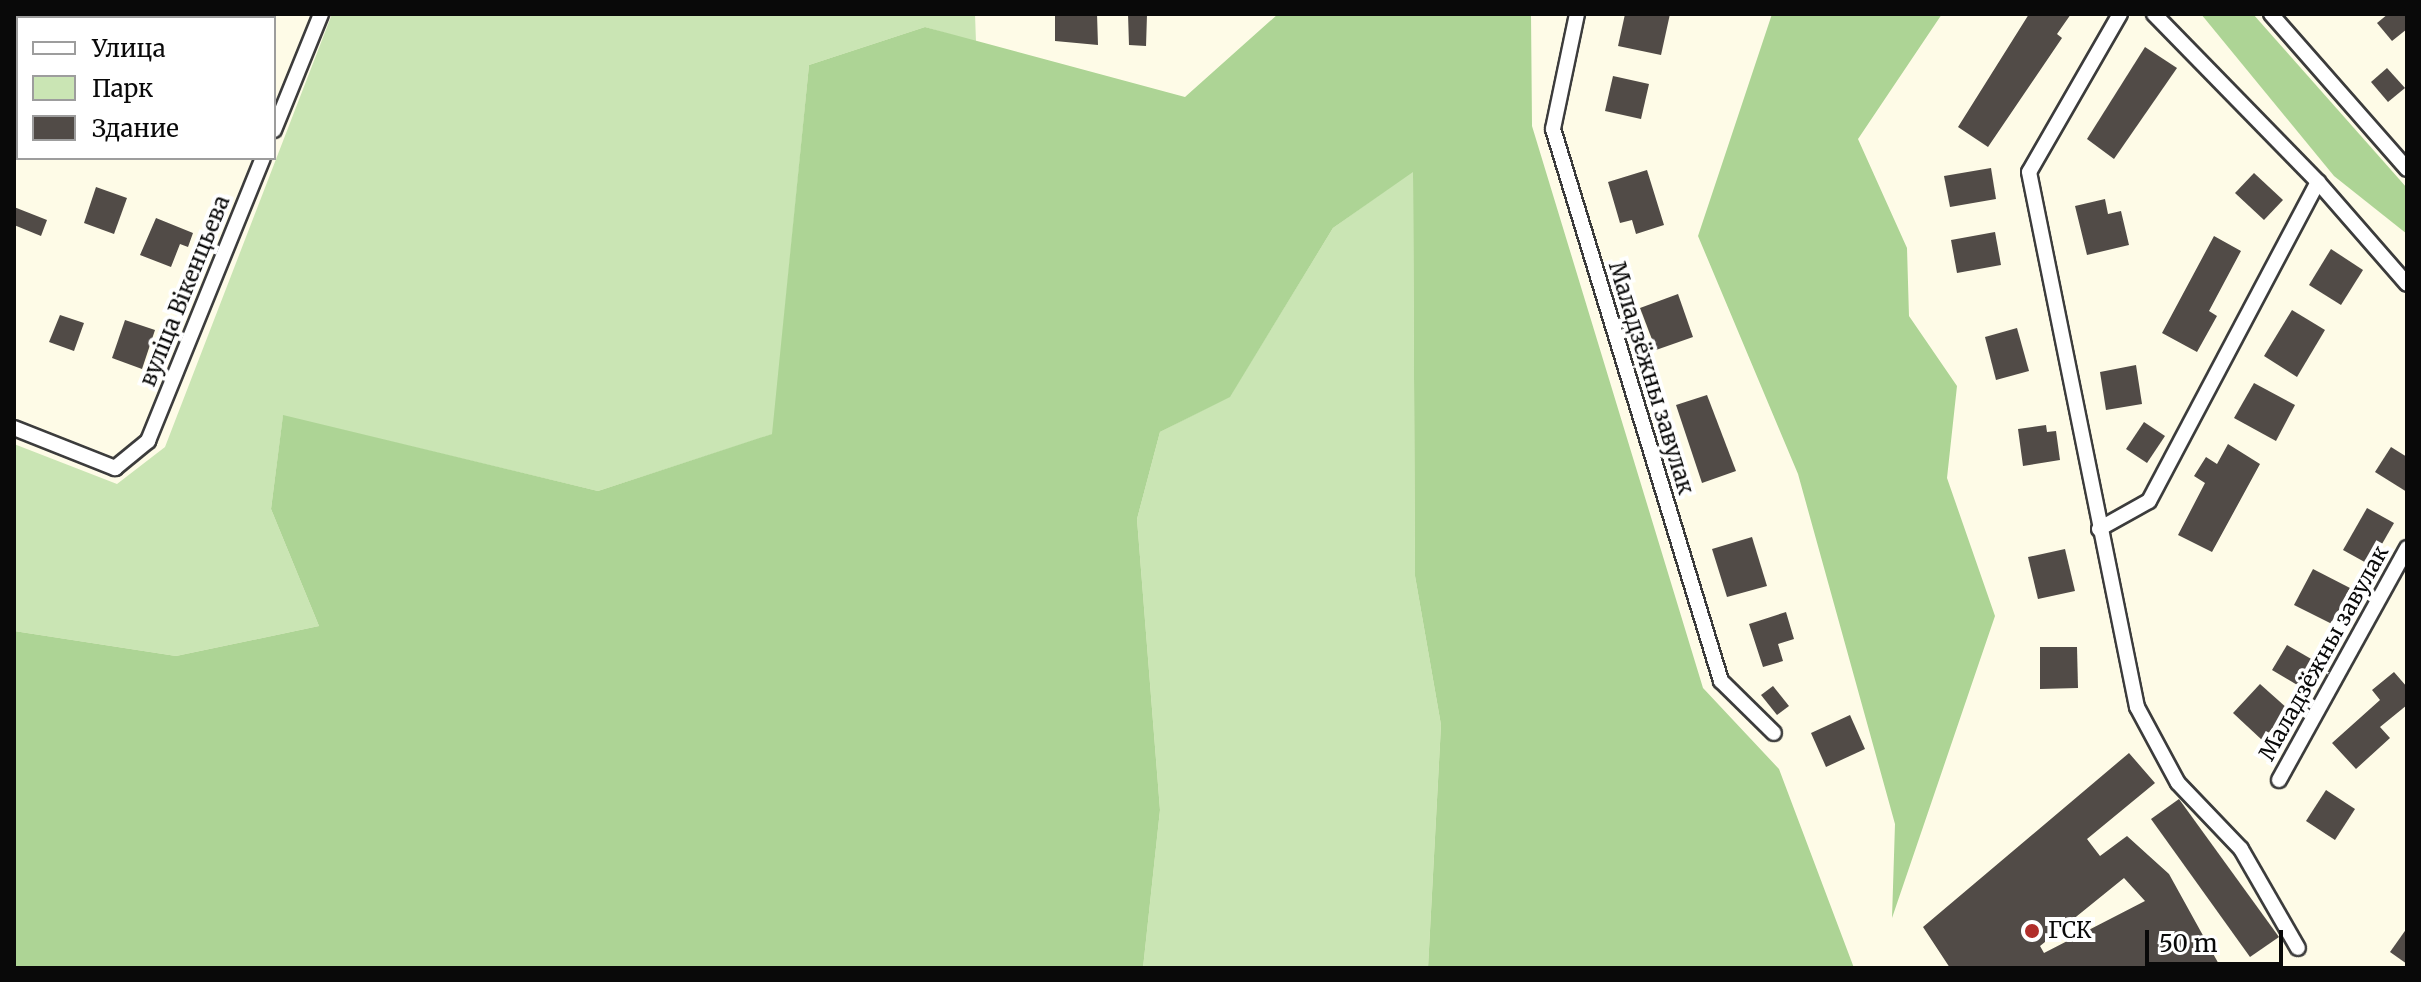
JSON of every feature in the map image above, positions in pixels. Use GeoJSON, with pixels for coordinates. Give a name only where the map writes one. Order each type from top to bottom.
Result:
{"type":"FeatureCollection","features":[{"type":"Feature","properties":{"kind":"street"},"geometry":{"type":"LineString","coordinates":[[276,125],[321,14]]}},
{"type":"Feature","properties":{"kind":"street","name":"Маладзёжны завулак"},"geometry":{"type":"LineString","coordinates":[[1577,14],[1553,129],[1721,681],[1774,733]]}},
{"type":"Feature","properties":{"kind":"street"},"geometry":{"type":"LineString","coordinates":[[2120,14],[2029,172],[2137,707],[2178,783],[2241,849],[2298,948]]}},
{"type":"Feature","properties":{"kind":"street"},"geometry":{"type":"LineString","coordinates":[[2154,14],[2318,182],[2407,284]]}},
{"type":"Feature","properties":{"kind":"street"},"geometry":{"type":"LineString","coordinates":[[2271,14],[2407,169]]}},
{"type":"Feature","properties":{"kind":"street","name":"вуліца Вікенцьева"},"geometry":{"type":"LineString","coordinates":[[14,428],[115,468],[148,441],[262,160]]}},
{"type":"Feature","properties":{"kind":"street"},"geometry":{"type":"LineString","coordinates":[[2099,529],[2149,501],[2318,182]]}},
{"type":"Feature","properties":{"kind":"street","name":"Маладзёжны завулак"},"geometry":{"type":"LineString","coordinates":[[2279,780],[2407,548]]}},
{"type":"Feature","properties":{"kind":"green space"},"geometry":{"type":"Polygon","coordinates":[[[332,14],[975,14],[976,42],[925,27],[809,65],[773,434],[598,491],[283,416],[271,509],[319,626],[176,656],[14,631],[14,444],[117,484],[165,447],[332,14]]]}},
{"type":"Feature","properties":{"kind":"green space"},"geometry":{"type":"Polygon","coordinates":[[[1278,14],[1531,14],[1532,126],[1703,688],[1779,769],[1854,968],[1428,968],[1441,725],[1415,576],[1413,172],[1333,228],[1230,397],[1160,432],[1137,519],[1160,810],[1143,968],[14,968],[14,631],[176,656],[319,626],[271,509],[283,415],[598,491],[772,434],[809,65],[925,27],[1185,97],[1278,14]]]}},
{"type":"Feature","properties":{"kind":"green space"},"geometry":{"type":"Polygon","coordinates":[[[1772,14],[1942,14],[1858,139],[1907,248],[1909,316],[1957,386],[1947,478],[1995,616],[1892,918],[1895,824],[1798,474],[1698,236],[1772,14]]]}},
{"type":"Feature","properties":{"kind":"green space"},"geometry":{"type":"Polygon","coordinates":[[[2201,14],[2253,14],[2407,188],[2407,234],[2334,176],[2201,14]]]}},
{"type":"Feature","properties":{"kind":"green space"},"geometry":{"type":"Polygon","coordinates":[[[1413,171],[1415,576],[1441,725],[1428,968],[1143,968],[1160,810],[1137,519],[1160,432],[1230,396],[1333,228],[1413,171]]]}},
{"type":"Feature","properties":{"kind":"building"},"geometry":{"type":"Polygon","coordinates":[[[1055,14],[1097,14],[1098,45],[1055,41],[1055,14]]]}},
{"type":"Feature","properties":{"kind":"building"},"geometry":{"type":"Polygon","coordinates":[[[1128,14],[1147,14],[1146,46],[1129,45],[1128,14]]]}},
{"type":"Feature","properties":{"kind":"building"},"geometry":{"type":"Polygon","coordinates":[[[1625,14],[1670,14],[1661,55],[1618,46],[1625,14]]]}},
{"type":"Feature","properties":{"kind":"building"},"geometry":{"type":"Polygon","coordinates":[[[2029,14],[2071,14],[2057,34],[2062,38],[1988,147],[1958,127],[2029,14]]]}},
{"type":"Feature","properties":{"kind":"building"},"geometry":{"type":"Polygon","coordinates":[[[2388,14],[2407,14],[2407,29],[2392,41],[2377,23],[2388,14]]]}},
{"type":"Feature","properties":{"kind":"building"},"geometry":{"type":"Polygon","coordinates":[[[2145,47],[2177,68],[2114,159],[2087,139],[2145,47]]]}},
{"type":"Feature","properties":{"kind":"building"},"geometry":{"type":"Polygon","coordinates":[[[2387,68],[2405,88],[2388,102],[2371,82],[2387,68]]]}},
{"type":"Feature","properties":{"kind":"building"},"geometry":{"type":"Polygon","coordinates":[[[1613,76],[1649,84],[1641,119],[1605,111],[1613,76]]]}},
{"type":"Feature","properties":{"kind":"building"},"geometry":{"type":"Polygon","coordinates":[[[1991,168],[1996,199],[1950,207],[1944,176],[1991,168]]]}},
{"type":"Feature","properties":{"kind":"building"},"geometry":{"type":"Polygon","coordinates":[[[1647,170],[1664,225],[1636,234],[1632,220],[1620,223],[1608,182],[1647,170]]]}},
{"type":"Feature","properties":{"kind":"building"},"geometry":{"type":"Polygon","coordinates":[[[2254,173],[2283,200],[2264,220],[2235,193],[2254,173]]]}},
{"type":"Feature","properties":{"kind":"building"},"geometry":{"type":"Polygon","coordinates":[[[96,187],[127,198],[114,234],[84,223],[96,187]]]}},
{"type":"Feature","properties":{"kind":"building"},"geometry":{"type":"Polygon","coordinates":[[[2105,199],[2108,214],[2121,211],[2129,245],[2087,255],[2075,206],[2105,199]]]}},
{"type":"Feature","properties":{"kind":"building"},"geometry":{"type":"Polygon","coordinates":[[[14,207],[47,220],[41,236],[14,225],[14,207]]]}},
{"type":"Feature","properties":{"kind":"building"},"geometry":{"type":"Polygon","coordinates":[[[156,218],[193,233],[188,247],[180,244],[171,267],[140,255],[156,218]]]}},
{"type":"Feature","properties":{"kind":"building"},"geometry":{"type":"Polygon","coordinates":[[[1995,232],[2001,265],[1957,273],[1951,240],[1995,232]]]}},
{"type":"Feature","properties":{"kind":"building"},"geometry":{"type":"Polygon","coordinates":[[[2214,236],[2241,251],[2209,311],[2217,316],[2197,352],[2162,333],[2214,236]]]}},
{"type":"Feature","properties":{"kind":"building"},"geometry":{"type":"Polygon","coordinates":[[[2331,249],[2363,270],[2341,305],[2309,285],[2331,249]]]}},
{"type":"Feature","properties":{"kind":"building"},"geometry":{"type":"Polygon","coordinates":[[[1678,294],[1693,337],[1656,350],[1640,308],[1678,294]]]}},
{"type":"Feature","properties":{"kind":"building"},"geometry":{"type":"Polygon","coordinates":[[[2292,310],[2325,330],[2297,377],[2264,356],[2292,310]]]}},
{"type":"Feature","properties":{"kind":"building"},"geometry":{"type":"Polygon","coordinates":[[[60,315],[84,323],[74,351],[49,342],[60,315]]]}},
{"type":"Feature","properties":{"kind":"building"},"geometry":{"type":"Polygon","coordinates":[[[125,320],[155,330],[142,369],[112,358],[125,320]]]}},
{"type":"Feature","properties":{"kind":"building"},"geometry":{"type":"Polygon","coordinates":[[[2017,328],[2029,371],[1996,380],[1985,337],[2017,328]]]}},
{"type":"Feature","properties":{"kind":"building"},"geometry":{"type":"Polygon","coordinates":[[[2136,365],[2142,404],[2106,410],[2100,372],[2136,365]]]}},
{"type":"Feature","properties":{"kind":"building"},"geometry":{"type":"Polygon","coordinates":[[[2254,383],[2295,405],[2276,441],[2234,418],[2254,383]]]}},
{"type":"Feature","properties":{"kind":"building"},"geometry":{"type":"Polygon","coordinates":[[[1707,395],[1736,471],[1702,483],[1676,405],[1707,395]]]}},
{"type":"Feature","properties":{"kind":"building"},"geometry":{"type":"Polygon","coordinates":[[[2144,422],[2165,436],[2147,463],[2126,449],[2144,422]]]}},
{"type":"Feature","properties":{"kind":"building"},"geometry":{"type":"Polygon","coordinates":[[[2046,425],[2047,432],[2056,431],[2060,460],[2023,466],[2018,429],[2046,425]]]}},
{"type":"Feature","properties":{"kind":"building"},"geometry":{"type":"Polygon","coordinates":[[[2228,444],[2260,464],[2212,552],[2178,535],[2205,483],[2194,476],[2206,457],[2217,464],[2228,444]]]}},
{"type":"Feature","properties":{"kind":"building"},"geometry":{"type":"Polygon","coordinates":[[[2391,447],[2407,457],[2407,492],[2375,472],[2391,447]]]}},
{"type":"Feature","properties":{"kind":"building"},"geometry":{"type":"Polygon","coordinates":[[[2367,508],[2394,523],[2370,565],[2343,550],[2367,508]]]}},
{"type":"Feature","properties":{"kind":"building"},"geometry":{"type":"Polygon","coordinates":[[[1752,537],[1767,586],[1727,597],[1712,549],[1752,537]]]}},
{"type":"Feature","properties":{"kind":"building"},"geometry":{"type":"Polygon","coordinates":[[[2065,549],[2075,591],[2038,599],[2028,557],[2065,549]]]}},
{"type":"Feature","properties":{"kind":"building"},"geometry":{"type":"Polygon","coordinates":[[[2313,569],[2350,588],[2332,624],[2294,605],[2313,569]]]}},
{"type":"Feature","properties":{"kind":"building"},"geometry":{"type":"Polygon","coordinates":[[[1786,612],[1794,639],[1778,644],[1783,661],[1763,667],[1749,624],[1786,612]]]}},
{"type":"Feature","properties":{"kind":"building"},"geometry":{"type":"Polygon","coordinates":[[[2287,645],[2313,660],[2299,686],[2272,670],[2287,645]]]}},
{"type":"Feature","properties":{"kind":"building"},"geometry":{"type":"Polygon","coordinates":[[[2040,647],[2077,647],[2078,688],[2040,689],[2040,647]]]}},
{"type":"Feature","properties":{"kind":"building"},"geometry":{"type":"Polygon","coordinates":[[[2394,672],[2407,687],[2407,705],[2380,727],[2390,738],[2356,769],[2332,743],[2380,700],[2372,690],[2394,672]]]}},
{"type":"Feature","properties":{"kind":"building"},"geometry":{"type":"Polygon","coordinates":[[[2260,684],[2289,710],[2262,740],[2233,713],[2260,684]]]}},
{"type":"Feature","properties":{"kind":"building"},"geometry":{"type":"Polygon","coordinates":[[[1773,686],[1789,706],[1777,715],[1761,695],[1773,686]]]}},
{"type":"Feature","properties":{"kind":"building"},"geometry":{"type":"Polygon","coordinates":[[[1850,715],[1865,749],[1826,767],[1811,733],[1850,715]]]}},
{"type":"Feature","properties":{"kind":"building"},"geometry":{"type":"Polygon","coordinates":[[[2129,753],[2155,783],[2087,839],[2100,856],[2127,836],[2169,874],[2221,968],[1950,968],[1923,927],[2129,753]],[[2124,878],[2040,946],[2044,953],[2145,901],[2124,878]]]}},
{"type":"Feature","properties":{"kind":"building"},"geometry":{"type":"Polygon","coordinates":[[[2326,790],[2355,809],[2335,840],[2306,821],[2326,790]]]}},
{"type":"Feature","properties":{"kind":"building"},"geometry":{"type":"Polygon","coordinates":[[[2179,799],[2279,937],[2250,957],[2151,819],[2179,799]]]}},
{"type":"Feature","properties":{"kind":"building"},"geometry":{"type":"Polygon","coordinates":[[[2407,928],[2407,964],[2390,952],[2407,928]]]}},
{"type":"Feature","properties":{"kind":"place","name":"ГСК"},"geometry":{"type":"Point","coordinates":[2032,931]}}]}
